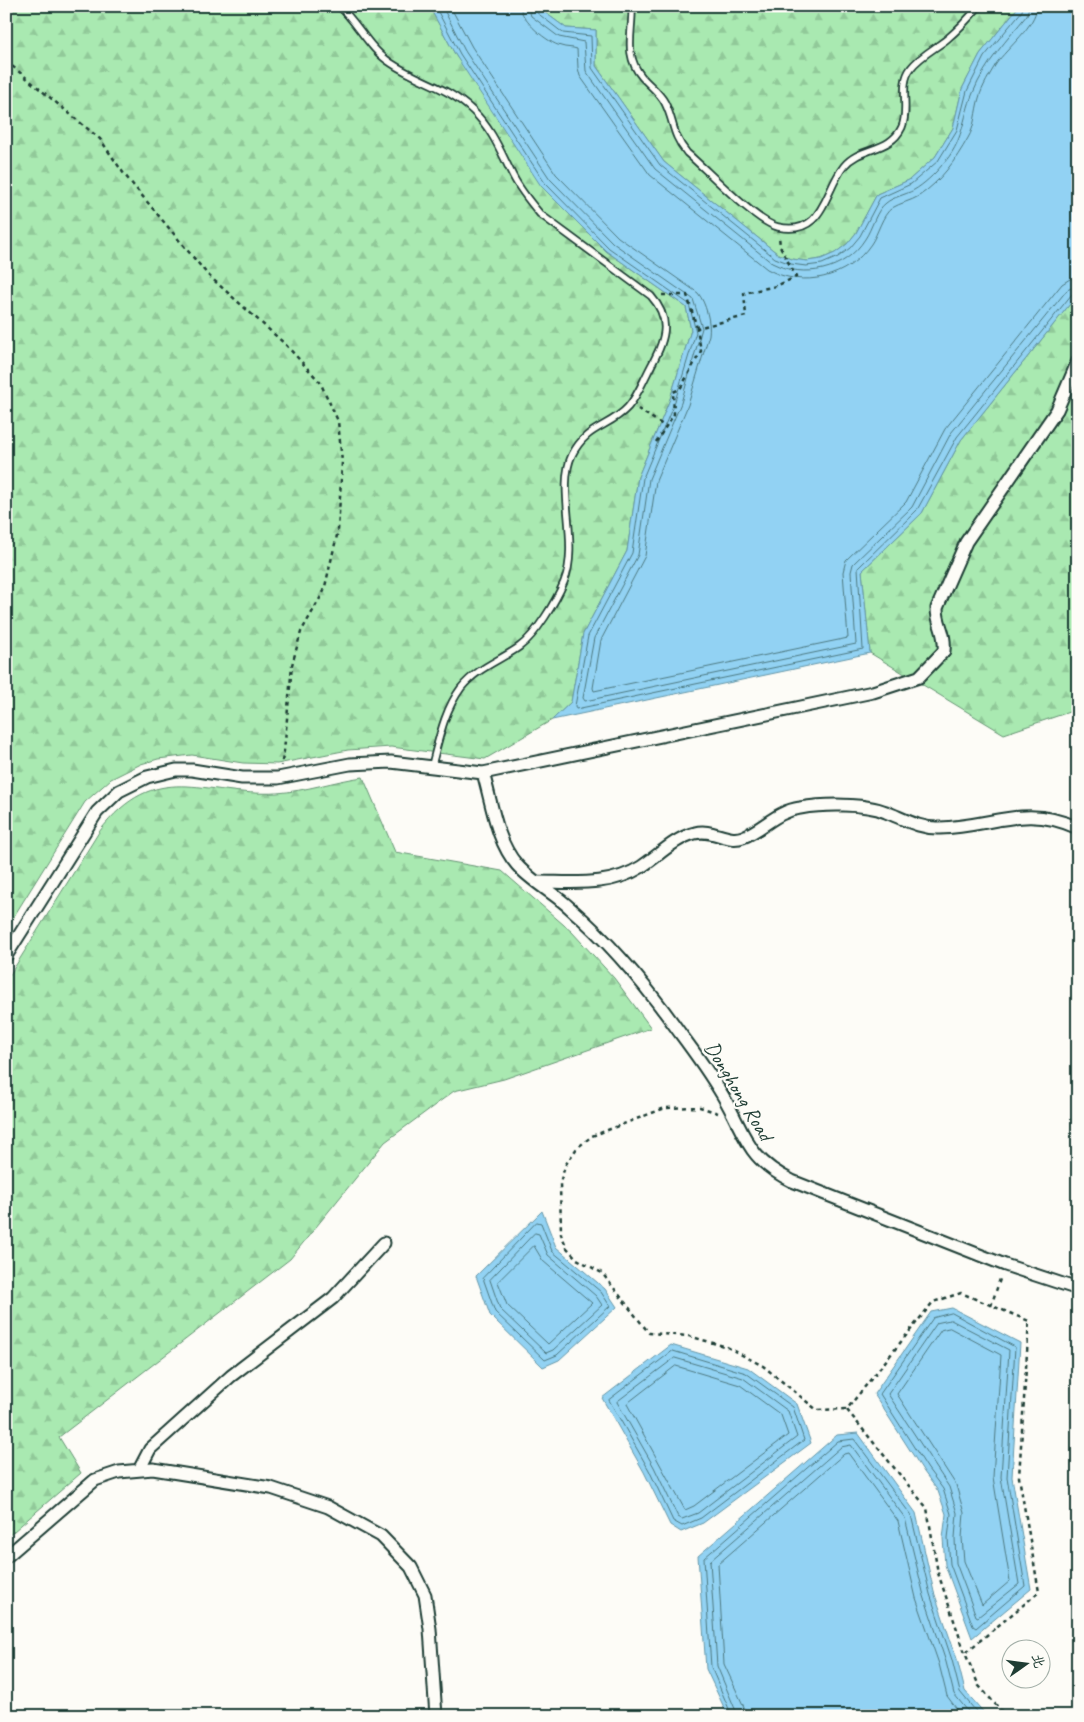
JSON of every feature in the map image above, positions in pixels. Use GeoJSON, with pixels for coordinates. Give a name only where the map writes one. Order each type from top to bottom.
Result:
{"type":"FeatureCollection","features":[{"type":"Feature","properties":{"kind":"street"},"geometry":{"type":"LineString","coordinates":[[6,956],[87,824],[119,791],[146,777],[176,770],[207,771],[242,778],[278,778],[371,762],[432,765],[483,773],[873,692],[918,677],[944,651],[945,637],[937,618],[937,608],[966,542],[1057,410],[1078,361]]}},
{"type":"Feature","properties":{"kind":"street","name":"Donghong Road"},"geometry":{"type":"LineString","coordinates":[[483,773],[503,844],[517,865],[584,921],[646,989],[724,1097],[749,1148],[774,1172],[1005,1265],[1078,1290]]}},
{"type":"Feature","properties":{"kind":"street"},"geometry":{"type":"LineString","coordinates":[[538,882],[593,883],[617,878],[640,868],[688,835],[709,832],[730,839],[741,838],[784,812],[800,808],[854,805],[871,807],[913,824],[937,829],[1017,816],[1042,817],[1078,828]]}},
{"type":"Feature","properties":{"kind":"street"},"geometry":{"type":"LineString","coordinates":[[138,1470],[150,1449],[231,1376],[333,1298],[384,1243]]}},
{"type":"Feature","properties":{"kind":"street"},"geometry":{"type":"LineString","coordinates":[[6,1557],[95,1480],[118,1472],[154,1469],[271,1488],[328,1507],[380,1536],[411,1567],[425,1595],[430,1629],[436,1716]]}},
{"type":"Feature","properties":{"kind":"lane"},"geometry":{"type":"LineString","coordinates":[[340,6],[374,48],[390,62],[443,88],[474,112],[498,142],[525,196],[540,214],[651,296],[661,310],[664,336],[654,361],[630,404],[618,416],[592,430],[579,442],[571,457],[567,474],[570,560],[564,583],[533,633],[520,646],[481,669],[458,693],[444,722],[432,765]]}},
{"type":"Feature","properties":{"kind":"lane"},"geometry":{"type":"LineString","coordinates":[[632,6],[629,41],[632,60],[642,77],[664,102],[678,142],[687,153],[761,218],[777,227],[795,228],[812,221],[824,207],[844,166],[856,156],[883,147],[894,139],[901,127],[905,114],[904,84],[911,68],[948,38],[979,6]]}},
{"type":"Feature","properties":{"kind":"path"},"geometry":{"type":"LineString","coordinates":[[6,62],[100,139],[124,174],[208,275],[285,344],[320,382],[338,421],[342,462],[338,531],[324,591],[301,632],[292,665],[284,752],[278,778]]}},
{"type":"Feature","properties":{"kind":"path"},"geometry":{"type":"LineString","coordinates":[[697,328],[746,316],[744,293],[776,286],[796,277],[780,246],[777,227]]}},
{"type":"Feature","properties":{"kind":"path"},"geometry":{"type":"LineString","coordinates":[[651,296],[687,295],[697,328],[701,351],[680,389],[673,392],[674,414],[656,442]]}},
{"type":"Feature","properties":{"kind":"path"},"geometry":{"type":"LineString","coordinates":[[630,404],[666,427]]}},
{"type":"Feature","properties":{"kind":"path"},"geometry":{"type":"LineString","coordinates":[[734,1118],[700,1107],[665,1108],[592,1136],[578,1148],[566,1164],[560,1182],[561,1234],[567,1248],[578,1259],[602,1273],[648,1333],[689,1336],[727,1347],[763,1366],[817,1410],[847,1409],[933,1302],[961,1293],[1029,1321],[1019,1477],[1039,1592],[965,1653]]}},
{"type":"Feature","properties":{"kind":"path"},"geometry":{"type":"LineString","coordinates":[[991,1306],[1005,1265]]}},
{"type":"Feature","properties":{"kind":"path"},"geometry":{"type":"LineString","coordinates":[[847,1409],[927,1508],[938,1573],[965,1653],[979,1686],[1006,1716]]}},
{"type":"Feature","properties":{"kind":"green space"},"geometry":{"type":"Polygon","coordinates":[[[6,6],[429,6],[456,56],[606,251],[686,307],[691,330],[670,399],[638,477],[627,551],[583,634],[571,702],[552,720],[485,759],[391,747],[348,750],[277,764],[243,763],[192,755],[158,759],[141,764],[111,779],[85,802],[6,929],[6,6]]]}},
{"type":"Feature","properties":{"kind":"green space"},"geometry":{"type":"Polygon","coordinates":[[[536,6],[1019,6],[980,54],[962,89],[953,128],[935,157],[909,180],[877,194],[856,233],[847,244],[835,253],[821,259],[807,261],[792,259],[778,254],[664,162],[596,66],[596,30],[566,28],[536,6]]]}},
{"type":"Feature","properties":{"kind":"green space"},"geometry":{"type":"Polygon","coordinates":[[[1078,294],[1078,709],[1004,734],[870,653],[862,571],[922,513],[961,440],[1078,294]]]}},
{"type":"Feature","properties":{"kind":"green space"},"geometry":{"type":"Polygon","coordinates":[[[363,777],[395,852],[502,871],[572,932],[614,978],[651,1028],[504,1079],[454,1091],[385,1142],[290,1259],[59,1437],[81,1473],[6,1538],[6,981],[99,832],[120,809],[140,795],[161,788],[182,786],[250,793],[277,793],[363,777]]]}},
{"type":"Feature","properties":{"kind":"water"},"geometry":{"type":"Polygon","coordinates":[[[429,6],[536,6],[566,28],[596,30],[596,66],[664,162],[778,254],[792,259],[807,261],[821,259],[835,253],[847,244],[856,233],[877,194],[909,180],[935,157],[953,128],[962,89],[980,54],[1019,6],[1078,6],[1078,294],[961,440],[922,513],[862,571],[870,653],[552,720],[571,702],[583,634],[627,551],[638,477],[670,399],[691,330],[686,307],[606,251],[541,186],[456,56],[429,6]]]}},
{"type":"Feature","properties":{"kind":"water"},"geometry":{"type":"Polygon","coordinates":[[[542,1211],[556,1247],[605,1289],[617,1307],[559,1360],[543,1367],[490,1315],[476,1276],[542,1211]]]}},
{"type":"Feature","properties":{"kind":"water"},"geometry":{"type":"Polygon","coordinates":[[[952,1308],[1020,1343],[1012,1477],[1031,1589],[972,1638],[945,1565],[943,1538],[946,1514],[938,1491],[874,1394],[931,1312],[952,1308]]]}},
{"type":"Feature","properties":{"kind":"water"},"geometry":{"type":"Polygon","coordinates":[[[671,1345],[748,1368],[797,1404],[811,1443],[703,1523],[681,1532],[670,1525],[644,1472],[602,1398],[671,1345]]]}},
{"type":"Feature","properties":{"kind":"water"},"geometry":{"type":"Polygon","coordinates":[[[858,1433],[916,1513],[934,1592],[957,1659],[965,1691],[987,1716],[728,1716],[706,1669],[698,1556],[837,1435],[858,1433]]]}}]}
